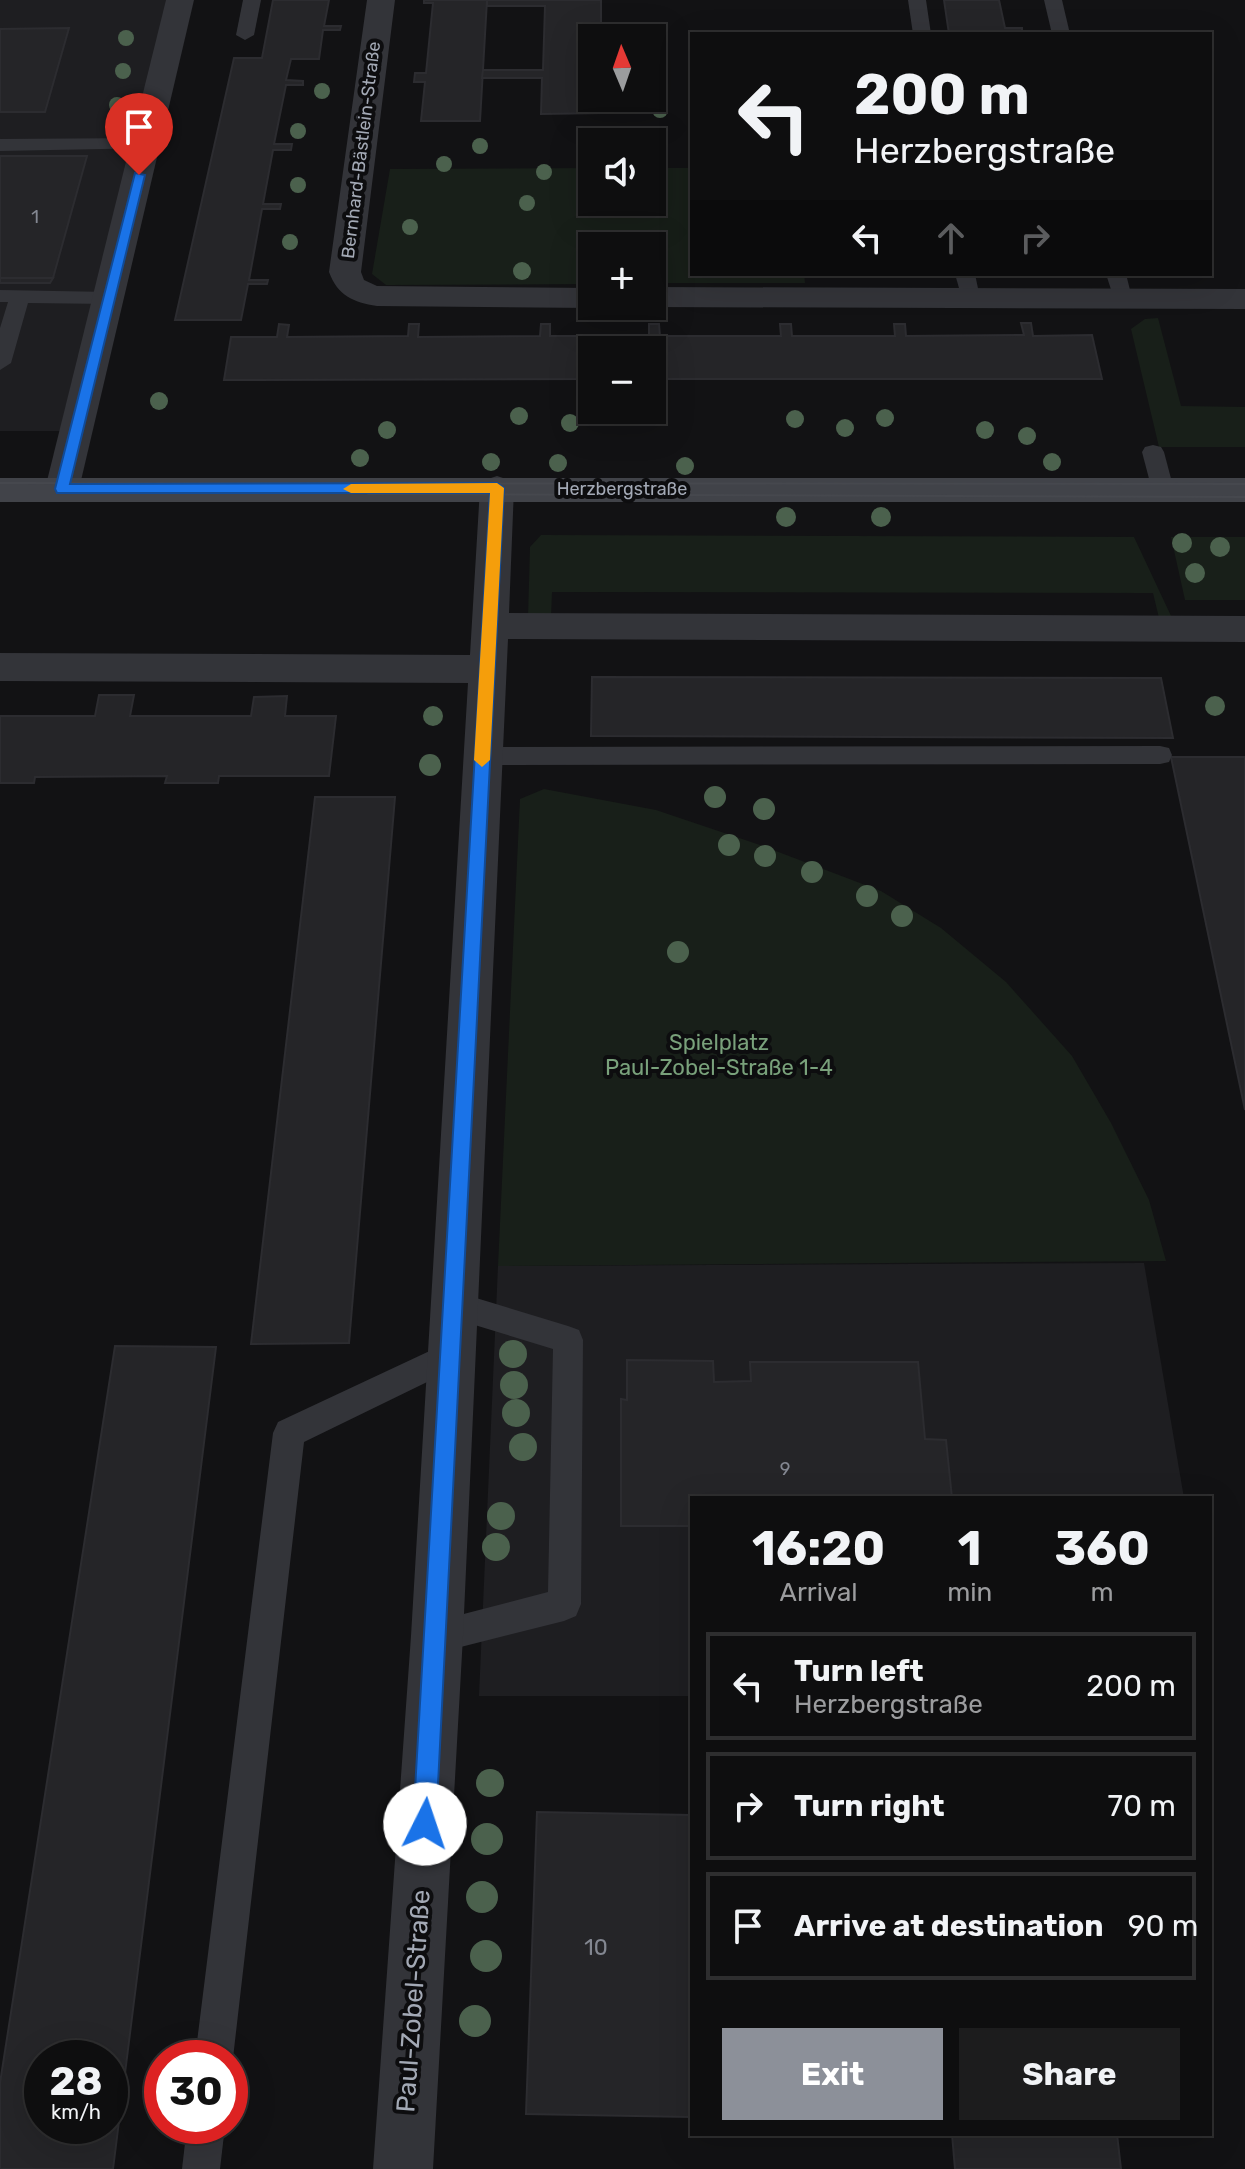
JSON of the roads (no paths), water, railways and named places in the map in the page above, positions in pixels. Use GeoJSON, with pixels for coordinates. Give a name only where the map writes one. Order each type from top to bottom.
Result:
{"type":"FeatureCollection","features":[{"type":"Feature","properties":{"kind":"street"},"geometry":{"type":"LineString","coordinates":[[62,489],[180,0]]}},
{"type":"Feature","properties":{"kind":"street","name":"Bernhard-Bästlein-Straße"},"geometry":{"type":"LineString","coordinates":[[381,0],[345,272],[348,282],[361,294],[417,298],[578,298]]}},
{"type":"Feature","properties":{"kind":"street"},"geometry":{"type":"LineString","coordinates":[[666,297],[968,286],[1119,286],[1245,299]]}},
{"type":"Feature","properties":{"kind":"street","name":"Paul-Zobel-Straße"},"geometry":{"type":"LineString","coordinates":[[403,2169],[437,1636],[497,488]]}},
{"type":"Feature","properties":{"kind":"street","name":"Herzbergstraße"},"geometry":{"type":"LineString","coordinates":[[0,490],[1245,490]]}},
{"type":"Feature","properties":{"kind":"street"},"geometry":{"type":"LineString","coordinates":[[490,626],[1245,629]]}},
{"type":"Feature","properties":{"kind":"street"},"geometry":{"type":"LineString","coordinates":[[0,667],[488,669]]}},
{"type":"Feature","properties":{"kind":"lane"},"geometry":{"type":"LineString","coordinates":[[245,35],[252,0]]}},
{"type":"Feature","properties":{"kind":"lane"},"geometry":{"type":"LineString","coordinates":[[917,0],[922,32]]}},
{"type":"Feature","properties":{"kind":"lane"},"geometry":{"type":"LineString","coordinates":[[1053,0],[1061,32]]}},
{"type":"Feature","properties":{"kind":"lane"},"geometry":{"type":"LineString","coordinates":[[0,145],[147,144]]}},
{"type":"Feature","properties":{"kind":"lane"},"geometry":{"type":"LineString","coordinates":[[0,363],[10,296],[110,298]]}},
{"type":"Feature","properties":{"kind":"lane"},"geometry":{"type":"LineString","coordinates":[[1153,452],[1163,490]]}},
{"type":"Feature","properties":{"kind":"lane"},"geometry":{"type":"LineString","coordinates":[[482,756],[1160,755]]}},
{"type":"Feature","properties":{"kind":"lane"},"geometry":{"type":"LineString","coordinates":[[216,2040],[289,1433],[452,1330],[568,1340],[564,1604],[437,1636]]}},
{"type":"Feature","properties":{"kind":"lane"},"geometry":{"type":"LineString","coordinates":[[201,2169],[204,2144]]}},
{"type":"Feature","properties":{"kind":"tram line"},"geometry":{"type":"LineString","coordinates":[[0,483],[1245,484]]}},
{"type":"Feature","properties":{"kind":"tram line"},"geometry":{"type":"LineString","coordinates":[[368,494],[1245,497]]}},
{"type":"Feature","properties":{"kind":"park label","name":"Spielplatz Paul-Zobel-Straße 1-4"},"geometry":{"type":"Point","coordinates":[719,1054]}}]}
